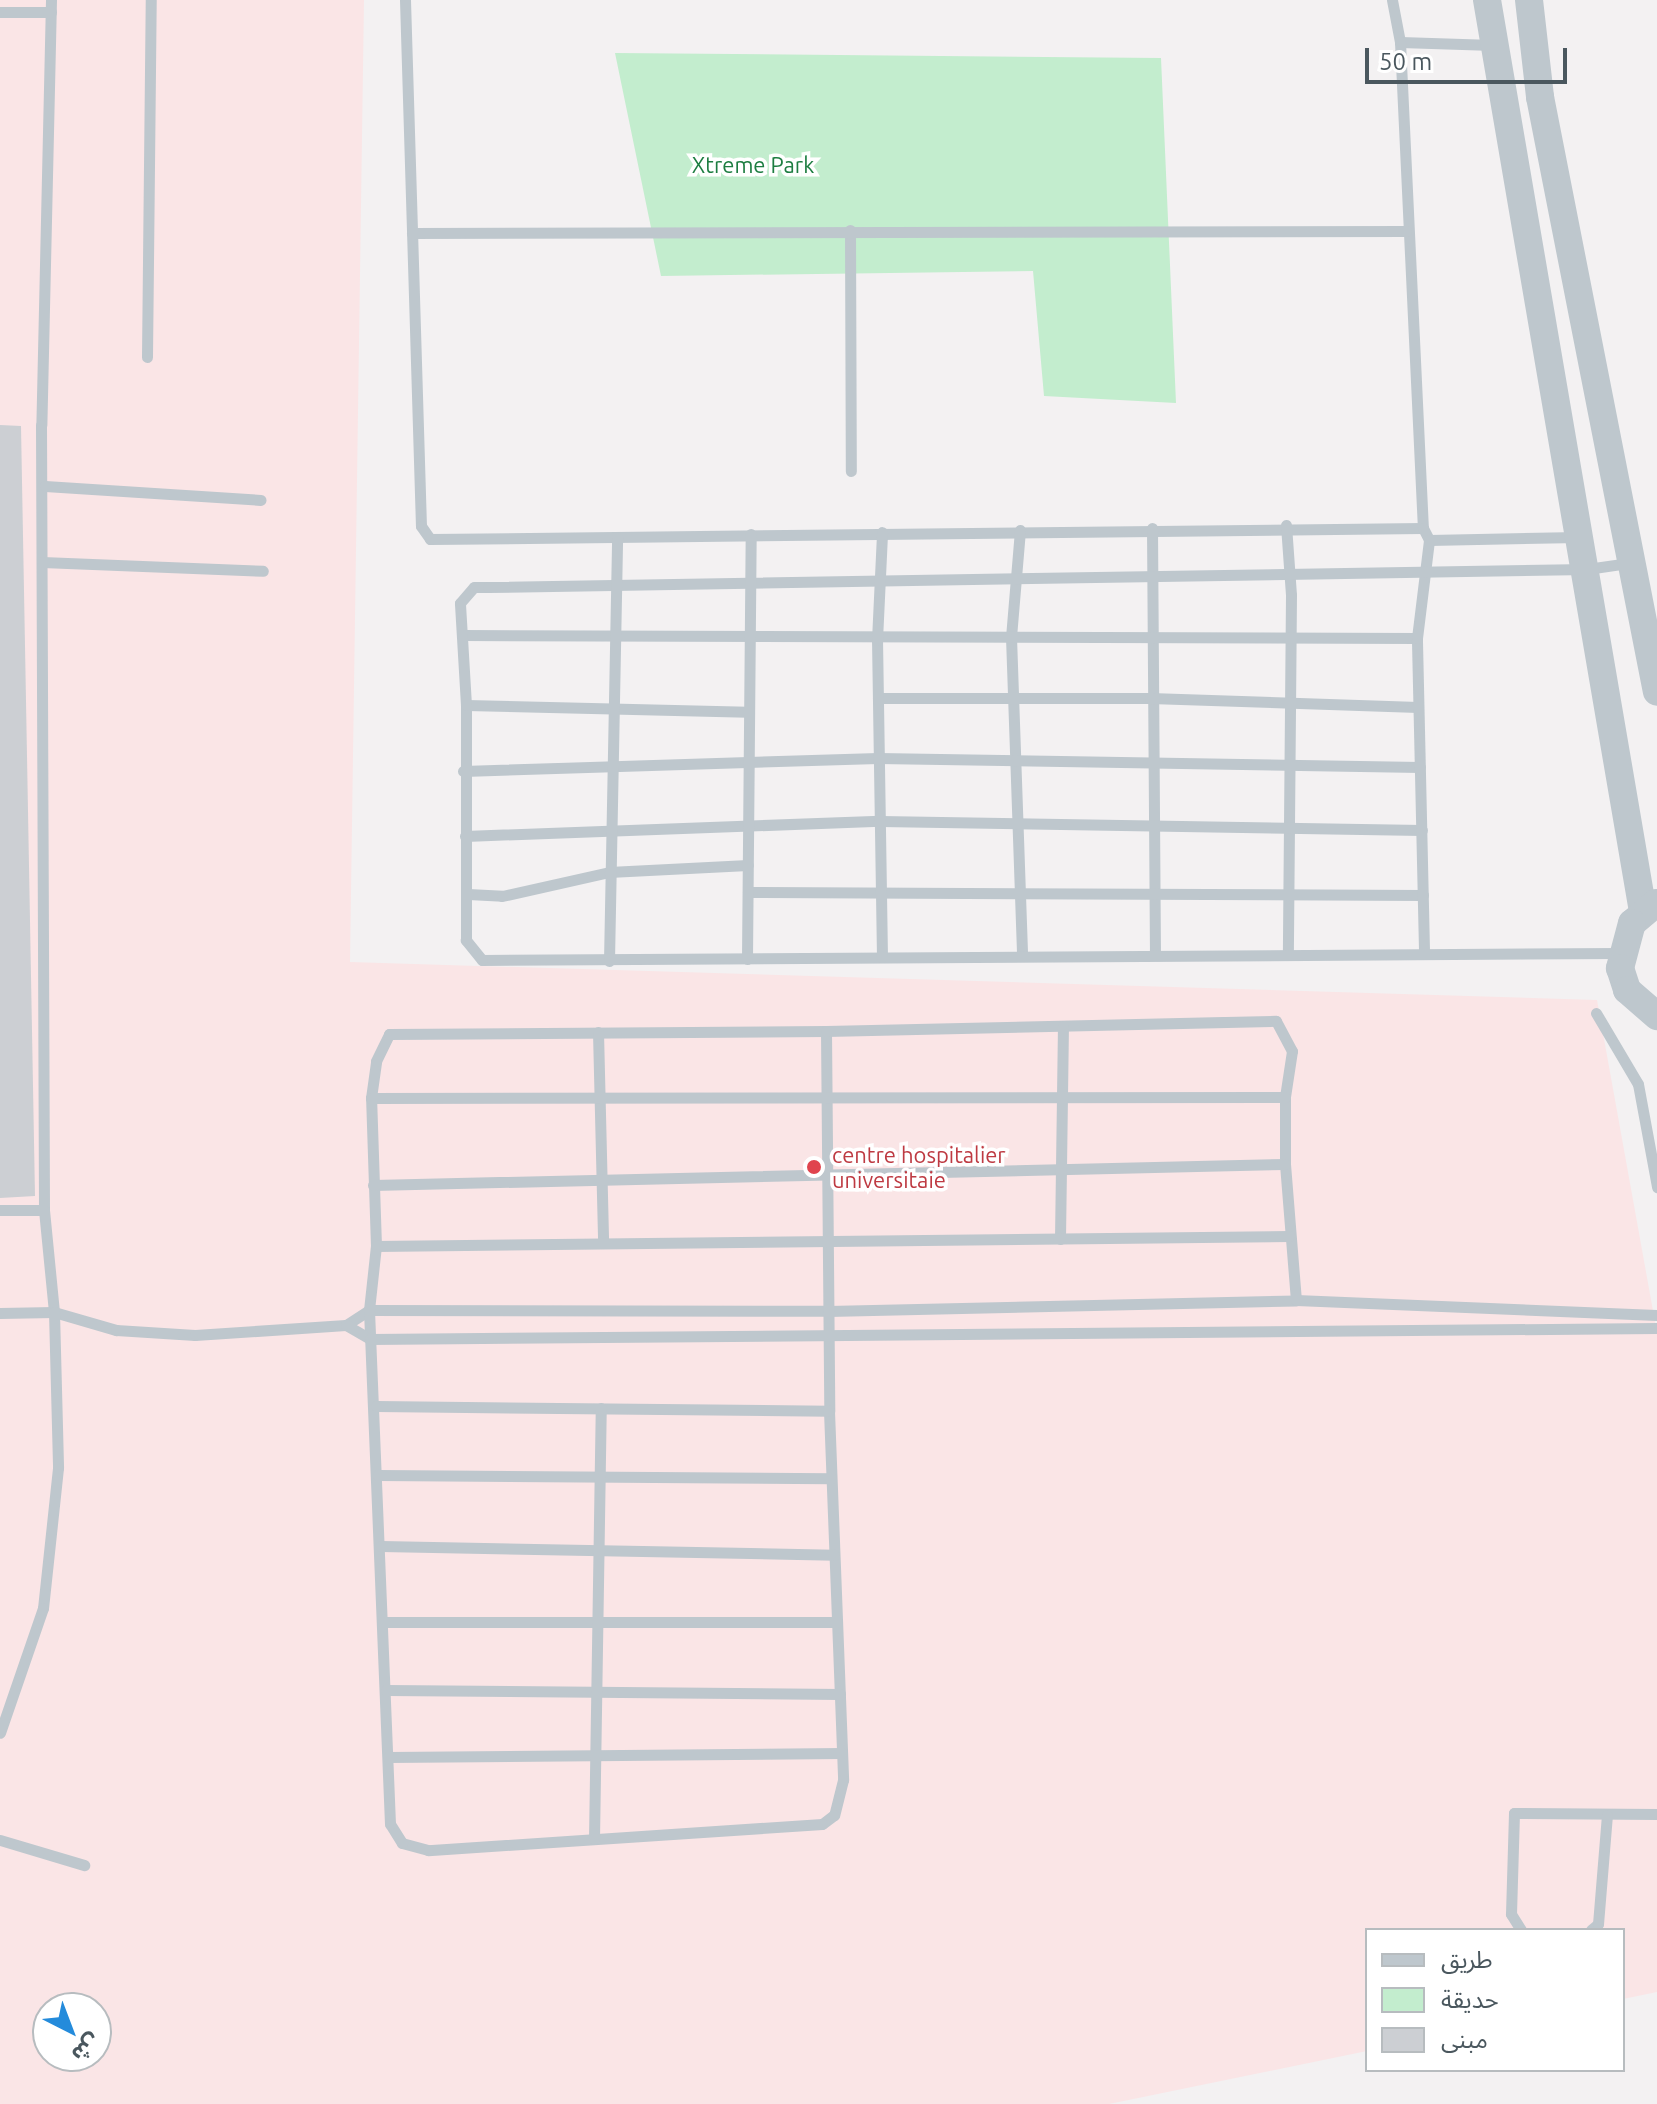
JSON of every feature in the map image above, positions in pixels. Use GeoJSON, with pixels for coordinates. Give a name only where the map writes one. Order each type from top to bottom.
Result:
{"type":"FeatureCollection","features":[{"type":"Feature","properties":{"kind":"street"},"geometry":{"type":"LineString","coordinates":[[1487,0],[1650,907],[1632,923],[1620,953],[1627,990],[1657,1016]]}},
{"type":"Feature","properties":{"kind":"street"},"geometry":{"type":"LineString","coordinates":[[1529,0],[1540,97],[1628,563],[1657,692]]}},
{"type":"Feature","properties":{"kind":"lane"},"geometry":{"type":"LineString","coordinates":[[147,357],[151,0]]}},
{"type":"Feature","properties":{"kind":"lane"},"geometry":{"type":"LineString","coordinates":[[405,0],[421,526],[430,539],[1286,525],[1423,528]]}},
{"type":"Feature","properties":{"kind":"lane"},"geometry":{"type":"LineString","coordinates":[[1392,0],[1400,42],[1406,231],[1423,528],[1429,540],[1429,568],[1417,638],[1424,950]]}},
{"type":"Feature","properties":{"kind":"lane"},"geometry":{"type":"LineString","coordinates":[[0,12],[51,6],[41,425],[45,486],[42,562],[44,1210],[54,1312],[58,1468],[43,1608],[0,1733]]}},
{"type":"Feature","properties":{"kind":"lane"},"geometry":{"type":"LineString","coordinates":[[1400,42],[1494,45]]}},
{"type":"Feature","properties":{"kind":"lane"},"geometry":{"type":"LineString","coordinates":[[850,230],[851,471]]}},
{"type":"Feature","properties":{"kind":"lane"},"geometry":{"type":"LineString","coordinates":[[412,233],[1406,231]]}},
{"type":"Feature","properties":{"kind":"lane"},"geometry":{"type":"LineString","coordinates":[[45,486],[261,500]]}},
{"type":"Feature","properties":{"kind":"lane"},"geometry":{"type":"LineString","coordinates":[[1286,525],[1290,571],[1287,641],[1288,952]]}},
{"type":"Feature","properties":{"kind":"lane"},"geometry":{"type":"LineString","coordinates":[[1152,528],[1149,634],[1155,954]]}},
{"type":"Feature","properties":{"kind":"lane"},"geometry":{"type":"LineString","coordinates":[[1020,530],[1011,637],[1022,956]]}},
{"type":"Feature","properties":{"kind":"lane"},"geometry":{"type":"LineString","coordinates":[[882,532],[877,640],[882,957]]}},
{"type":"Feature","properties":{"kind":"lane"},"geometry":{"type":"LineString","coordinates":[[747,959],[749,826],[746,762],[751,534]]}},
{"type":"Feature","properties":{"kind":"lane"},"geometry":{"type":"LineString","coordinates":[[609,961],[609,764],[617,639],[617,537]]}},
{"type":"Feature","properties":{"kind":"lane"},"geometry":{"type":"LineString","coordinates":[[1429,540],[1582,537]]}},
{"type":"Feature","properties":{"kind":"lane"},"geometry":{"type":"LineString","coordinates":[[42,562],[263,571]]}},
{"type":"Feature","properties":{"kind":"lane"},"geometry":{"type":"LineString","coordinates":[[1620,953],[1424,950],[482,960],[466,940],[468,894],[463,771],[466,705],[460,603],[474,587],[1429,568],[1587,569],[1628,563]]}},
{"type":"Feature","properties":{"kind":"lane"},"geometry":{"type":"LineString","coordinates":[[463,635],[617,639],[748,636],[877,640],[1149,634],[1287,641],[1417,638]]}},
{"type":"Feature","properties":{"kind":"lane"},"geometry":{"type":"LineString","coordinates":[[878,698],[1287,700],[1418,707]]}},
{"type":"Feature","properties":{"kind":"lane"},"geometry":{"type":"LineString","coordinates":[[466,705],[747,712]]}},
{"type":"Feature","properties":{"kind":"lane"},"geometry":{"type":"LineString","coordinates":[[463,771],[609,764],[878,758],[1016,761],[1152,759],[1420,767]]}},
{"type":"Feature","properties":{"kind":"lane"},"geometry":{"type":"LineString","coordinates":[[465,836],[880,821],[1018,820],[1153,826],[1422,830]]}},
{"type":"Feature","properties":{"kind":"lane"},"geometry":{"type":"LineString","coordinates":[[468,894],[502,896],[609,872],[748,865]]}},
{"type":"Feature","properties":{"kind":"lane"},"geometry":{"type":"LineString","coordinates":[[748,892],[881,897],[1020,892],[1288,891],[1423,895]]}},
{"type":"Feature","properties":{"kind":"lane"},"geometry":{"type":"LineString","coordinates":[[1596,1013],[1638,1084],[1657,1187]]}},
{"type":"Feature","properties":{"kind":"lane"},"geometry":{"type":"LineString","coordinates":[[826,1031],[830,1097],[829,1411],[843,1780],[834,1815],[822,1824],[428,1850],[402,1843],[390,1824],[376,1406],[369,1310],[376,1246],[371,1098],[376,1061],[389,1034],[826,1031],[1276,1021],[1292,1051],[1285,1097],[1285,1164],[1296,1300]]}},
{"type":"Feature","properties":{"kind":"lane"},"geometry":{"type":"LineString","coordinates":[[1060,1239],[1063,1026]]}},
{"type":"Feature","properties":{"kind":"lane"},"geometry":{"type":"LineString","coordinates":[[598,1032],[597,1097],[603,1243]]}},
{"type":"Feature","properties":{"kind":"lane"},"geometry":{"type":"LineString","coordinates":[[371,1098],[1285,1097]]}},
{"type":"Feature","properties":{"kind":"lane"},"geometry":{"type":"LineString","coordinates":[[373,1185],[830,1171],[1285,1164]]}},
{"type":"Feature","properties":{"kind":"lane"},"geometry":{"type":"LineString","coordinates":[[0,1210],[44,1210]]}},
{"type":"Feature","properties":{"kind":"lane"},"geometry":{"type":"LineString","coordinates":[[376,1246],[1289,1236]]}},
{"type":"Feature","properties":{"kind":"lane"},"geometry":{"type":"LineString","coordinates":[[0,1313],[54,1312],[116,1330],[195,1335],[346,1325],[369,1310],[828,1311],[1296,1300],[1657,1315]]}},
{"type":"Feature","properties":{"kind":"lane"},"geometry":{"type":"LineString","coordinates":[[1573,1312],[1573,1329]]}},
{"type":"Feature","properties":{"kind":"lane"},"geometry":{"type":"LineString","coordinates":[[346,1325],[370,1339],[1657,1328]]}},
{"type":"Feature","properties":{"kind":"lane"},"geometry":{"type":"LineString","coordinates":[[376,1406],[829,1411]]}},
{"type":"Feature","properties":{"kind":"lane"},"geometry":{"type":"LineString","coordinates":[[594,1839],[594,1621],[601,1408]]}},
{"type":"Feature","properties":{"kind":"lane"},"geometry":{"type":"LineString","coordinates":[[378,1475],[831,1478]]}},
{"type":"Feature","properties":{"kind":"lane"},"geometry":{"type":"LineString","coordinates":[[381,1546],[834,1555]]}},
{"type":"Feature","properties":{"kind":"lane"},"geometry":{"type":"LineString","coordinates":[[383,1622],[837,1622]]}},
{"type":"Feature","properties":{"kind":"lane"},"geometry":{"type":"LineString","coordinates":[[386,1690],[840,1694]]}},
{"type":"Feature","properties":{"kind":"lane"},"geometry":{"type":"LineString","coordinates":[[388,1757],[842,1753]]}},
{"type":"Feature","properties":{"kind":"lane"},"geometry":{"type":"LineString","coordinates":[[1520,1928],[1511,1914],[1514,1813],[1657,1814]]}},
{"type":"Feature","properties":{"kind":"lane"},"geometry":{"type":"LineString","coordinates":[[1593,1928],[1598,1924],[1607,1815]]}},
{"type":"Feature","properties":{"kind":"lane"},"geometry":{"type":"LineString","coordinates":[[0,1840],[84,1865]]}},
{"type":"Feature","properties":{"kind":"shaded area","name":"centre hospitalier universitaie"},"geometry":{"type":"Polygon","coordinates":[[[0,0],[364,0],[350,962],[1597,1000],[1657,1333],[1657,1992],[1625,1999],[1625,1928],[1365,1928],[1365,2051],[1109,2104],[0,2104],[0,0]]]}},
{"type":"Feature","properties":{"kind":"green space","name":"Xtreme Park"},"geometry":{"type":"Polygon","coordinates":[[[615,53],[1161,58],[1176,403],[1044,396],[1033,271],[661,276],[615,53]]]}},
{"type":"Feature","properties":{"kind":"building"},"geometry":{"type":"Polygon","coordinates":[[[0,425],[21,426],[35,1196],[0,1198],[0,425]]]}},
{"type":"Feature","properties":{"kind":"place","name":"centre hospitalier universitaie"},"geometry":{"type":"Point","coordinates":[814,1167]}}]}
